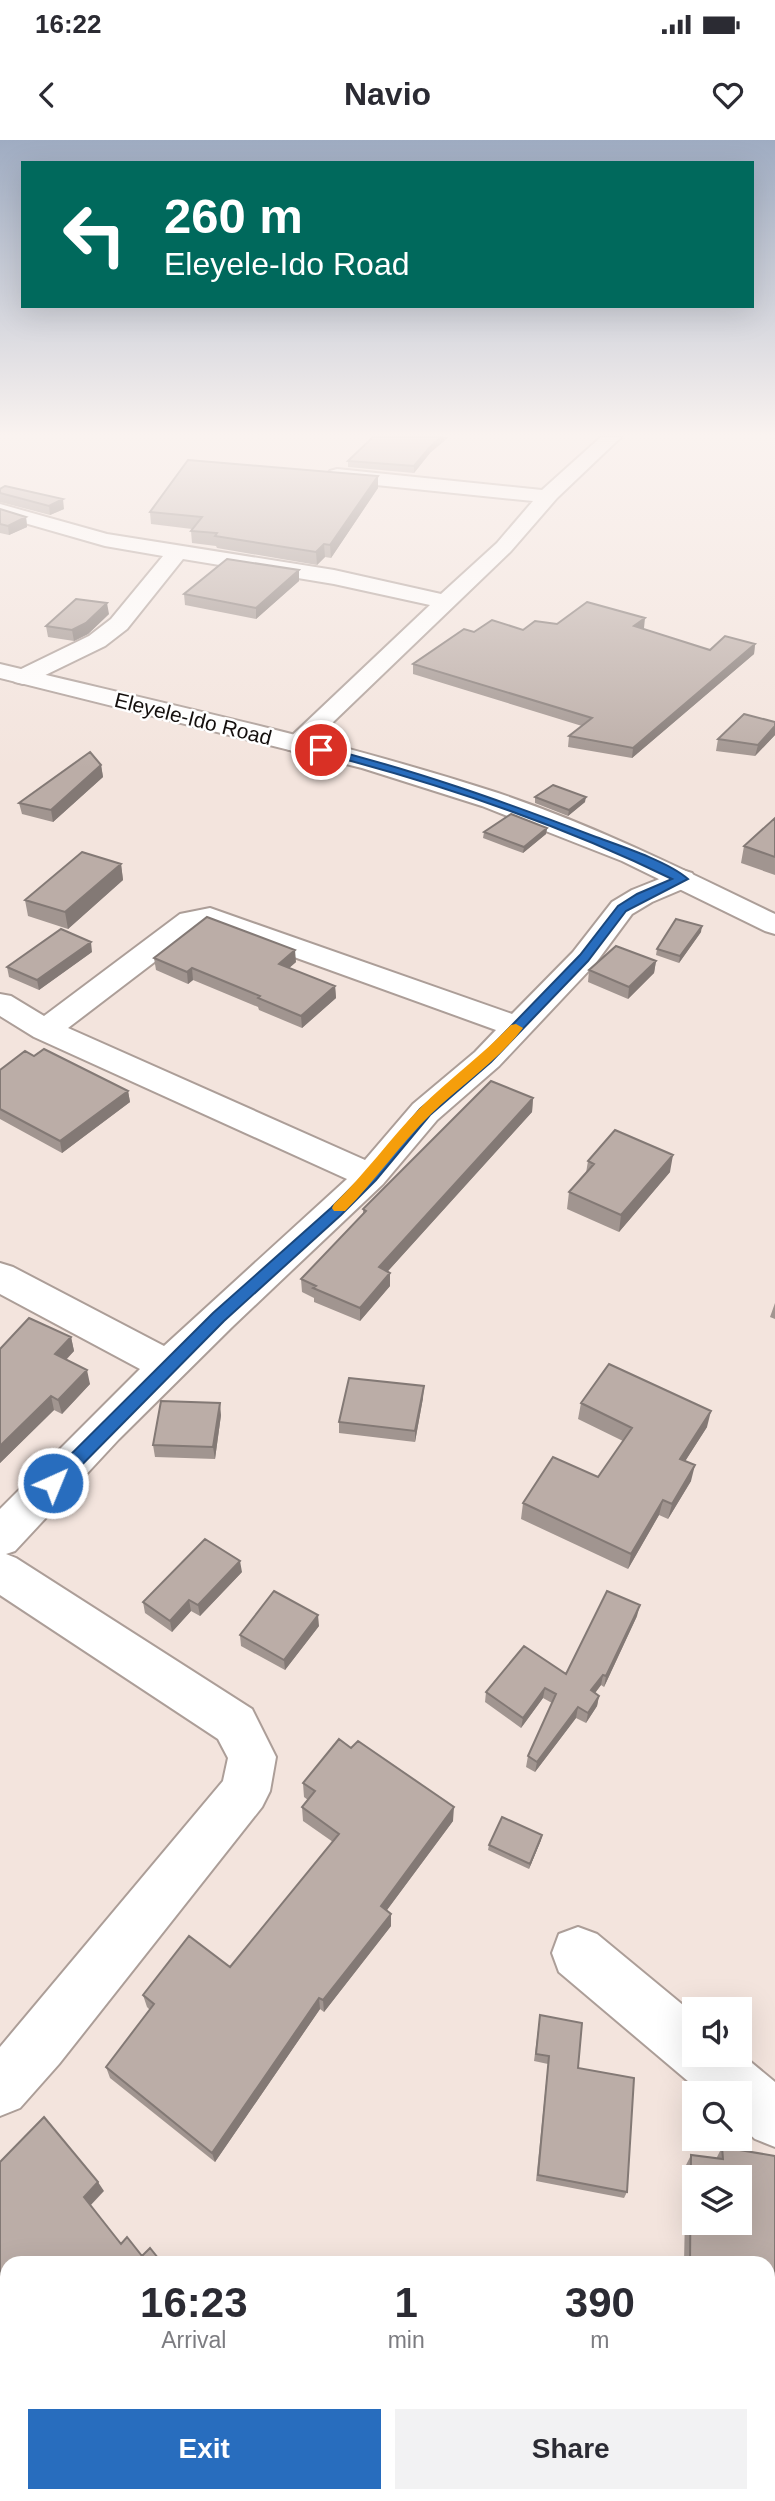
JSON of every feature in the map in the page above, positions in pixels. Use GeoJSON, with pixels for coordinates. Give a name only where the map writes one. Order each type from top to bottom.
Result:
{"type":"FeatureCollection","features":[{"type":"Feature","properties":{"kind":"street"},"geometry":{"type":"LineString","coordinates":[[148,547],[334,577],[445,603]]}},
{"type":"Feature","properties":{"kind":"street"},"geometry":{"type":"LineString","coordinates":[[296,744],[504,547]]}},
{"type":"Feature","properties":{"kind":"street"},"geometry":{"type":"LineString","coordinates":[[12,674],[97,641],[119,624],[177,552]]}},
{"type":"Feature","properties":{"kind":"street","name":"Eleyele-Ido Road"},"geometry":{"type":"LineString","coordinates":[[12,674],[371,762],[491,800],[632,855],[775,925]]}},
{"type":"Feature","properties":{"kind":"street"},"geometry":{"type":"LineString","coordinates":[[0,1538],[168,1366],[371,1176],[425,1112],[487,1059],[584,958],[622,908],[642,896],[682,879]]}},
{"type":"Feature","properties":{"kind":"street"},"geometry":{"type":"LineString","coordinates":[[45,1030],[190,920],[199,917],[210,917],[517,1027]]}},
{"type":"Feature","properties":{"kind":"street"},"geometry":{"type":"LineString","coordinates":[[0,1003],[45,1030],[371,1176]]}},
{"type":"Feature","properties":{"kind":"street"},"geometry":{"type":"LineString","coordinates":[[0,1277],[168,1366]]}},
{"type":"Feature","properties":{"kind":"street"},"geometry":{"type":"LineString","coordinates":[[0,1572],[235,1724],[252,1757],[246,1791],[40,2045],[0,2088]]}},
{"type":"Feature","properties":{"kind":"street"},"geometry":{"type":"LineString","coordinates":[[578,1953],[682,2040]]}},
{"type":"Feature","properties":{"kind":"street"},"geometry":{"type":"LineString","coordinates":[[714,2067],[775,2119]]}},
{"type":"Feature","properties":{"kind":"building"},"geometry":{"type":"Polygon","coordinates":[[[286,547],[321,547],[316,552],[286,547]]]}},
{"type":"Feature","properties":{"kind":"building"},"geometry":{"type":"Polygon","coordinates":[[[227,559],[299,570],[256,608],[184,594],[227,559]]]}},
{"type":"Feature","properties":{"kind":"building"},"geometry":{"type":"Polygon","coordinates":[[[76,599],[107,603],[86,623],[72,630],[46,626],[76,599]]]}},
{"type":"Feature","properties":{"kind":"building"},"geometry":{"type":"Polygon","coordinates":[[[587,602],[645,618],[634,626],[710,650],[725,636],[755,644],[633,748],[569,736],[592,718],[413,664],[464,629],[474,632],[492,620],[523,630],[535,621],[557,624],[587,602]]]}},
{"type":"Feature","properties":{"kind":"building"},"geometry":{"type":"Polygon","coordinates":[[[744,714],[775,722],[775,726],[758,745],[718,739],[744,714]]]}},
{"type":"Feature","properties":{"kind":"building"},"geometry":{"type":"Polygon","coordinates":[[[90,752],[101,765],[51,810],[19,803],[90,752]]]}},
{"type":"Feature","properties":{"kind":"building"},"geometry":{"type":"Polygon","coordinates":[[[553,785],[586,797],[569,810],[535,797],[553,785]]]}},
{"type":"Feature","properties":{"kind":"building"},"geometry":{"type":"Polygon","coordinates":[[[511,814],[547,828],[524,847],[484,832],[511,814]]]}},
{"type":"Feature","properties":{"kind":"building"},"geometry":{"type":"Polygon","coordinates":[[[775,818],[775,857],[744,846],[775,818]]]}},
{"type":"Feature","properties":{"kind":"building"},"geometry":{"type":"Polygon","coordinates":[[[82,852],[121,864],[65,912],[25,900],[82,852]]]}},
{"type":"Feature","properties":{"kind":"building"},"geometry":{"type":"Polygon","coordinates":[[[207,917],[295,950],[279,964],[335,986],[301,1016],[192,968],[187,972],[154,958],[207,917]]]}},
{"type":"Feature","properties":{"kind":"building"},"geometry":{"type":"Polygon","coordinates":[[[676,919],[702,926],[680,956],[657,949],[676,919]]]}},
{"type":"Feature","properties":{"kind":"building"},"geometry":{"type":"Polygon","coordinates":[[[61,929],[91,942],[37,980],[7,967],[61,929]]]}},
{"type":"Feature","properties":{"kind":"building"},"geometry":{"type":"Polygon","coordinates":[[[616,946],[656,961],[629,987],[589,970],[616,946]]]}},
{"type":"Feature","properties":{"kind":"building"},"geometry":{"type":"Polygon","coordinates":[[[44,1049],[128,1091],[60,1141],[0,1109],[0,1070],[25,1051],[34,1056],[44,1049]]]}},
{"type":"Feature","properties":{"kind":"building"},"geometry":{"type":"Polygon","coordinates":[[[491,1081],[533,1098],[379,1267],[390,1273],[360,1308],[313,1288],[316,1286],[301,1279],[366,1211],[363,1209],[491,1081]]]}},
{"type":"Feature","properties":{"kind":"building"},"geometry":{"type":"Polygon","coordinates":[[[615,1130],[673,1155],[621,1215],[569,1192],[594,1164],[588,1161],[615,1130]]]}},
{"type":"Feature","properties":{"kind":"building"},"geometry":{"type":"Polygon","coordinates":[[[29,1318],[71,1337],[55,1354],[87,1370],[58,1400],[51,1396],[0,1446],[0,1349],[29,1318]]]}},
{"type":"Feature","properties":{"kind":"building"},"geometry":{"type":"Polygon","coordinates":[[[609,1364],[711,1411],[680,1459],[695,1465],[672,1504],[663,1500],[631,1554],[523,1503],[553,1457],[598,1477],[632,1428],[581,1403],[609,1364]]]}},
{"type":"Feature","properties":{"kind":"building"},"geometry":{"type":"Polygon","coordinates":[[[349,1378],[424,1386],[415,1431],[339,1422],[349,1378]]]}},
{"type":"Feature","properties":{"kind":"building"},"geometry":{"type":"Polygon","coordinates":[[[161,1401],[220,1403],[213,1447],[153,1445],[161,1401]]]}},
{"type":"Feature","properties":{"kind":"building"},"geometry":{"type":"Polygon","coordinates":[[[205,1539],[240,1561],[198,1605],[189,1600],[170,1621],[143,1602],[205,1539]]]}},
{"type":"Feature","properties":{"kind":"building"},"geometry":{"type":"Polygon","coordinates":[[[274,1591],[318,1615],[284,1660],[240,1635],[274,1591]]]}},
{"type":"Feature","properties":{"kind":"building"},"geometry":{"type":"Polygon","coordinates":[[[607,1591],[640,1605],[606,1676],[603,1675],[591,1690],[599,1696],[588,1713],[578,1707],[537,1762],[528,1756],[556,1694],[545,1688],[523,1718],[486,1692],[524,1646],[566,1674],[607,1591]]]}},
{"type":"Feature","properties":{"kind":"building"},"geometry":{"type":"Polygon","coordinates":[[[339,1739],[351,1748],[358,1741],[454,1807],[381,1906],[391,1914],[323,2000],[319,1998],[212,2153],[106,2067],[154,2004],[143,1995],[189,1936],[230,1967],[339,1834],[302,1807],[315,1791],[303,1783],[339,1739]]]}},
{"type":"Feature","properties":{"kind":"building"},"geometry":{"type":"Polygon","coordinates":[[[502,1817],[542,1835],[530,1864],[489,1845],[502,1817]]]}},
{"type":"Feature","properties":{"kind":"building"},"geometry":{"type":"Polygon","coordinates":[[[540,2015],[582,2023],[578,2068],[634,2078],[627,2192],[538,2175],[549,2056],[536,2054],[540,2015]]]}},
{"type":"Feature","properties":{"kind":"building"},"geometry":{"type":"Polygon","coordinates":[[[44,2117],[98,2182],[84,2197],[121,2244],[127,2237],[142,2256],[0,2256],[0,2162],[44,2117]]]}},
{"type":"Feature","properties":{"kind":"building"},"geometry":{"type":"Polygon","coordinates":[[[722,2151],[746,2151],[775,2156],[775,2256],[690,2256],[690,2235],[752,2235],[752,2165],[691,2165],[691,2155],[723,2159],[722,2151]]]}},
{"type":"Feature","properties":{"kind":"building"},"geometry":{"type":"Polygon","coordinates":[[[150,2248],[156,2256],[142,2256],[150,2248]]]}},
{"type":"Feature","properties":{"kind":"slow traffic"},"geometry":{"type":"LineString","coordinates":[[340,1208],[425,1112],[487,1059],[516,1028]]}},
{"type":"Feature","properties":{"kind":"route"},"geometry":{"type":"LineString","coordinates":[[53,1483],[218,1317],[336,1211],[371,1176],[425,1112],[487,1059],[584,958],[622,908],[642,896],[682,879],[632,855],[491,800],[371,762],[321,750]]}}]}
